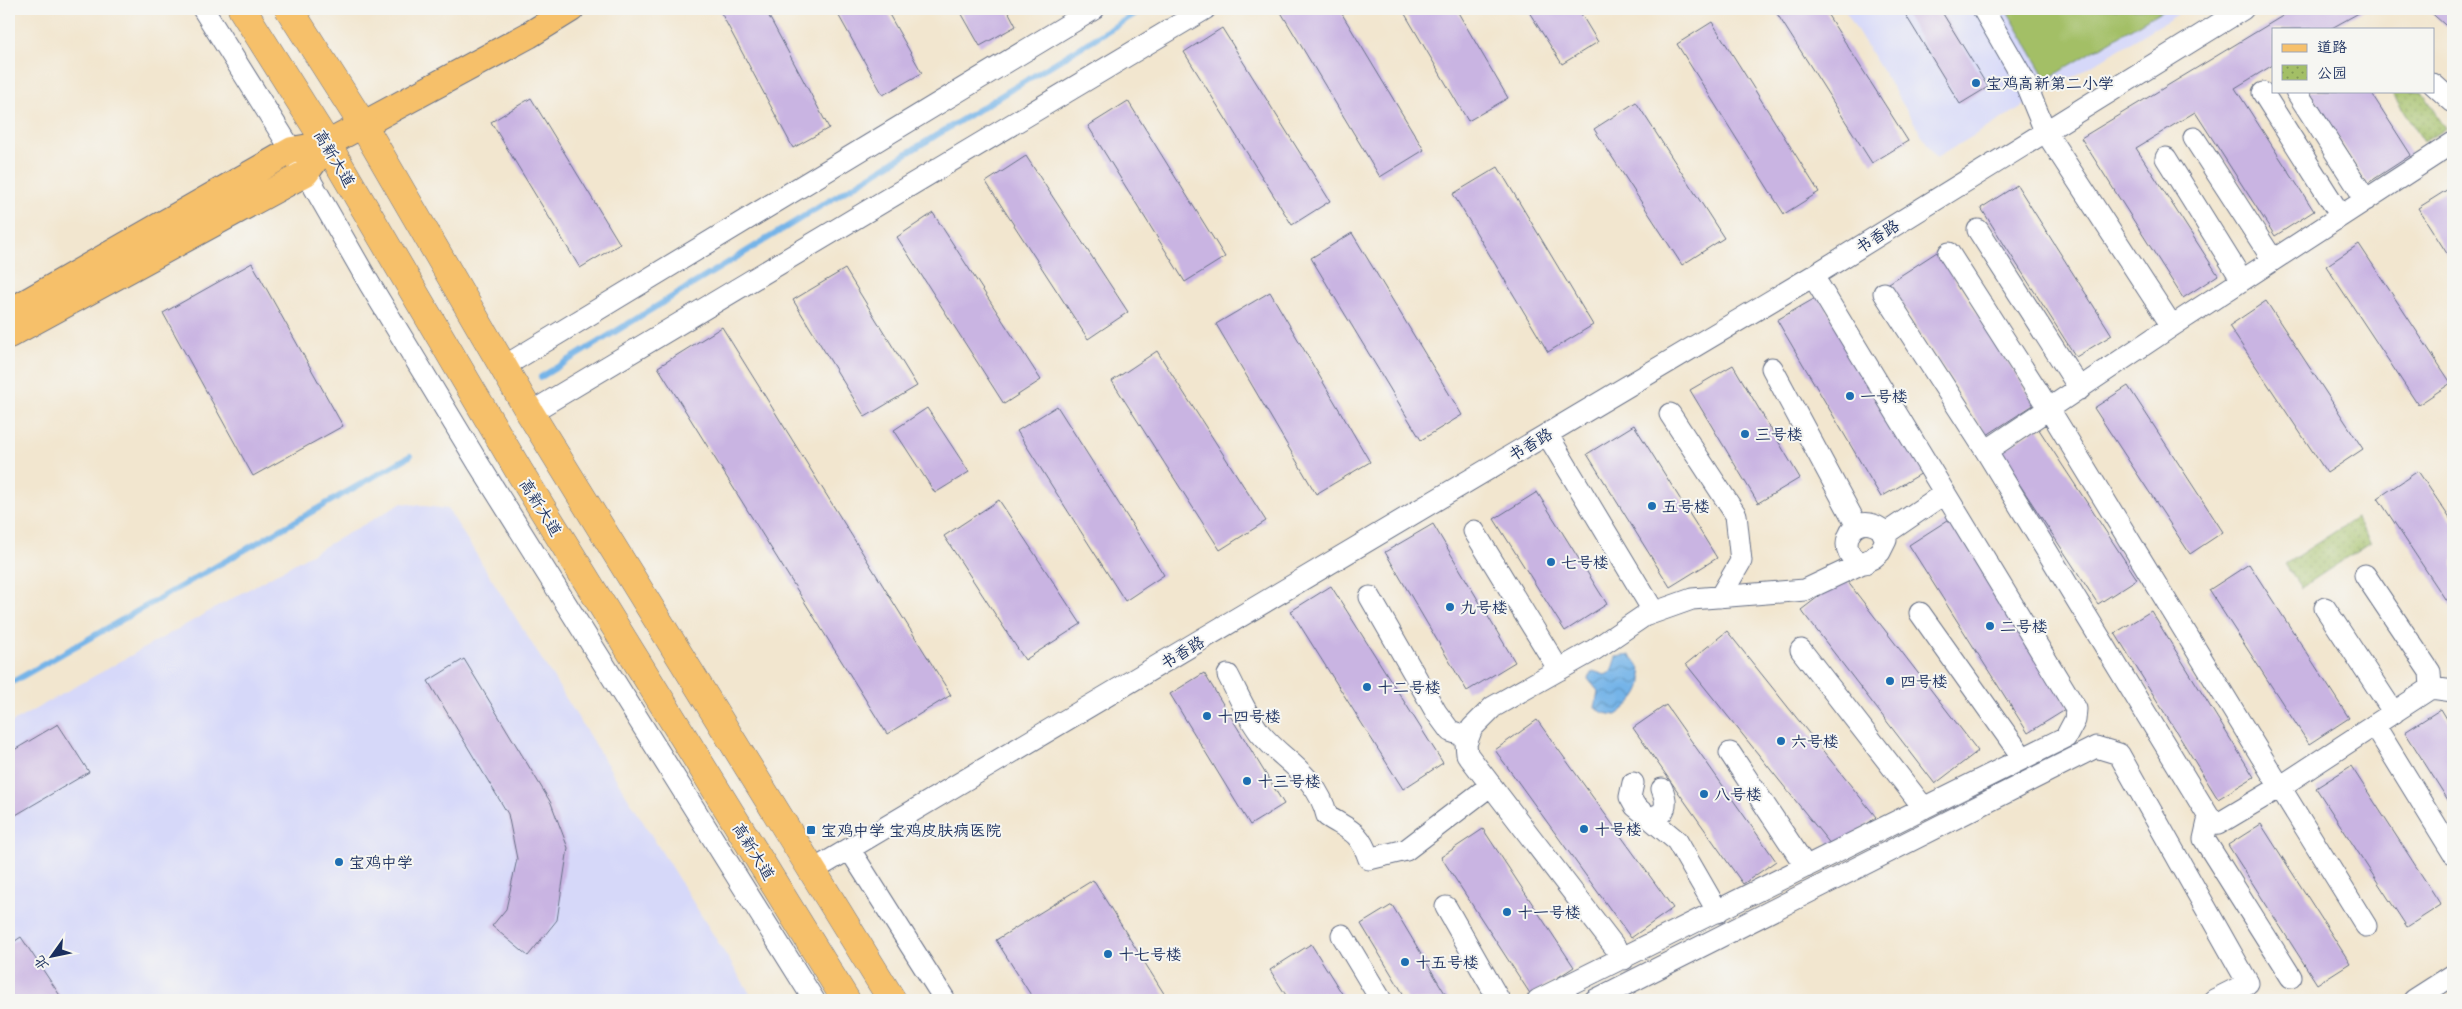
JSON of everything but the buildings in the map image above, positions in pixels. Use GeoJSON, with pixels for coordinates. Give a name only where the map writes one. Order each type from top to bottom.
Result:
{"type":"FeatureCollection","features":[{"type":"Feature","properties":{"kind":"highway","name":"高新大道"},"geometry":{"type":"LineString","coordinates":[[242,9],[327,144],[519,471],[846,1000]]}},
{"type":"Feature","properties":{"kind":"highway"},"geometry":{"type":"LineString","coordinates":[[289,9],[363,125],[530,413],[892,1000]]}},
{"type":"Feature","properties":{"kind":"main road"},"geometry":{"type":"LineString","coordinates":[[9,312],[292,150],[327,144],[528,35],[571,9]]}},
{"type":"Feature","properties":{"kind":"main road"},"geometry":{"type":"LineString","coordinates":[[9,335],[306,172],[327,144]]}},
{"type":"Feature","properties":{"kind":"street"},"geometry":{"type":"LineString","coordinates":[[203,9],[306,172],[369,283],[478,463],[814,1000]]}},
{"type":"Feature","properties":{"kind":"street"},"geometry":{"type":"LineString","coordinates":[[504,367],[1094,9]]}},
{"type":"Feature","properties":{"kind":"street"},"geometry":{"type":"LineString","coordinates":[[530,413],[1205,9]]}},
{"type":"Feature","properties":{"kind":"street"},"geometry":{"type":"LineString","coordinates":[[1983,9],[2024,80],[2045,131],[2172,326]]}},
{"type":"Feature","properties":{"kind":"street","name":"书香路"},"geometry":{"type":"LineString","coordinates":[[812,871],[1813,276],[2243,9]]}},
{"type":"Feature","properties":{"kind":"street"},"geometry":{"type":"LineString","coordinates":[[2434,85],[2453,102]]}},
{"type":"Feature","properties":{"kind":"street"},"geometry":{"type":"LineString","coordinates":[[2297,92],[2366,200]]}},
{"type":"Feature","properties":{"kind":"street"},"geometry":{"type":"LineString","coordinates":[[2263,93],[2341,216]]}},
{"type":"Feature","properties":{"kind":"street"},"geometry":{"type":"LineString","coordinates":[[2194,138],[2273,260]]}},
{"type":"Feature","properties":{"kind":"street"},"geometry":{"type":"LineString","coordinates":[[1986,451],[2172,326],[2453,143]]}},
{"type":"Feature","properties":{"kind":"street"},"geometry":{"type":"LineString","coordinates":[[2166,158],[2242,280]]}},
{"type":"Feature","properties":{"kind":"street"},"geometry":{"type":"LineString","coordinates":[[1978,230],[2080,389]]}},
{"type":"Feature","properties":{"kind":"street"},"geometry":{"type":"LineString","coordinates":[[1949,252],[2049,409],[2366,926]]}},
{"type":"Feature","properties":{"kind":"street"},"geometry":{"type":"LineString","coordinates":[[1538,1000],[1624,959],[2066,737],[2075,720],[2076,709],[1813,276]]}},
{"type":"Feature","properties":{"kind":"street"},"geometry":{"type":"LineString","coordinates":[[1884,293],[1986,451],[2208,817],[2218,824],[2280,787],[2431,688],[2453,691]]}},
{"type":"Feature","properties":{"kind":"street"},"geometry":{"type":"LineString","coordinates":[[1772,368],[1856,526]]}},
{"type":"Feature","properties":{"kind":"street"},"geometry":{"type":"LineString","coordinates":[[1670,414],[1736,515],[1741,561],[1720,597]]}},
{"type":"Feature","properties":{"kind":"street"},"geometry":{"type":"LineString","coordinates":[[1548,434],[1654,612]]}},
{"type":"Feature","properties":{"kind":"street"},"geometry":{"type":"LineString","coordinates":[[1885,534],[1945,493]]}},
{"type":"Feature","properties":{"kind":"street"},"geometry":{"type":"LineString","coordinates":[[1624,959],[1467,754],[1466,744],[1472,728],[1493,707],[1559,670],[1644,616],[1692,598],[1805,590],[1865,563],[1880,552],[1886,540],[1885,534],[1881,529],[1870,523],[1856,526],[1849,534],[1847,547],[1853,559],[1865,563]]}},
{"type":"Feature","properties":{"kind":"street"},"geometry":{"type":"LineString","coordinates":[[1474,531],[1559,670]]}},
{"type":"Feature","properties":{"kind":"street"},"geometry":{"type":"LineString","coordinates":[[2365,574],[2430,672],[2431,688]]}},
{"type":"Feature","properties":{"kind":"street"},"geometry":{"type":"LineString","coordinates":[[1370,596],[1436,712],[1450,731],[1468,737]]}},
{"type":"Feature","properties":{"kind":"street"},"geometry":{"type":"LineString","coordinates":[[2325,608],[2394,713]]}},
{"type":"Feature","properties":{"kind":"street"},"geometry":{"type":"LineString","coordinates":[[1920,613],[2023,758]]}},
{"type":"Feature","properties":{"kind":"street"},"geometry":{"type":"LineString","coordinates":[[1801,650],[1924,808]]}},
{"type":"Feature","properties":{"kind":"street"},"geometry":{"type":"LineString","coordinates":[[1228,675],[1260,732],[1308,777],[1323,799],[1327,816],[1345,825],[1357,835],[1369,859],[1406,850],[1491,785]]}},
{"type":"Feature","properties":{"kind":"street"},"geometry":{"type":"LineString","coordinates":[[2375,726],[2453,853]]}},
{"type":"Feature","properties":{"kind":"street"},"geometry":{"type":"LineString","coordinates":[[1595,1000],[2096,747],[2119,754],[2248,983],[2214,1000]]}},
{"type":"Feature","properties":{"kind":"street"},"geometry":{"type":"LineString","coordinates":[[1730,753],[1806,867]]}},
{"type":"Feature","properties":{"kind":"street"},"geometry":{"type":"LineString","coordinates":[[1633,783],[1630,797],[1635,806],[1677,840],[1718,912]]}},
{"type":"Feature","properties":{"kind":"street"},"geometry":{"type":"LineString","coordinates":[[1648,817],[1654,817],[1666,807],[1667,801],[1662,789]]}},
{"type":"Feature","properties":{"kind":"street"},"geometry":{"type":"LineString","coordinates":[[2208,817],[2204,839],[2292,977]]}},
{"type":"Feature","properties":{"kind":"street"},"geometry":{"type":"LineString","coordinates":[[850,850],[945,1000]]}},
{"type":"Feature","properties":{"kind":"street"},"geometry":{"type":"LineString","coordinates":[[1446,907],[1500,1000]]}},
{"type":"Feature","properties":{"kind":"street"},"geometry":{"type":"LineString","coordinates":[[1342,935],[1381,1000]]}},
{"type":"Feature","properties":{"kind":"street"},"geometry":{"type":"LineString","coordinates":[[2414,1000],[2453,975]]}},
{"type":"Feature","properties":{"kind":"shaded area","name":"宝鸡高新第二小学"},"geometry":{"type":"Polygon","coordinates":[[[1844,9],[2187,9],[1936,158],[1844,9]]]}},
{"type":"Feature","properties":{"kind":"shaded area","name":"宝鸡中学"},"geometry":{"type":"Polygon","coordinates":[[[402,503],[448,509],[754,1000],[9,1000],[9,724],[402,503]]]}},
{"type":"Feature","properties":{"kind":"green space"},"geometry":{"type":"Polygon","coordinates":[[[2006,9],[2164,9],[2047,79],[2006,9]]]}},
{"type":"Feature","properties":{"kind":"green space"},"geometry":{"type":"Polygon","coordinates":[[[2397,92],[2423,92],[2446,128],[2424,142],[2393,95],[2397,92]]]}},
{"type":"Feature","properties":{"kind":"green space"},"geometry":{"type":"Polygon","coordinates":[[[2356,518],[2371,542],[2301,588],[2285,564],[2356,518]]]}},
{"type":"Feature","properties":{"kind":"water"},"geometry":{"type":"Polygon","coordinates":[[[1630,655],[1641,672],[1641,688],[1631,702],[1616,715],[1604,713],[1595,708],[1598,691],[1588,679],[1589,676],[1593,671],[1605,675],[1611,672],[1616,657],[1630,655]]]}},
{"type":"Feature","properties":{"kind":"waterway"},"geometry":{"type":"LineString","coordinates":[[541,377],[1143,9]]}},
{"type":"Feature","properties":{"kind":"waterway"},"geometry":{"type":"LineString","coordinates":[[9,684],[410,456]]}},
{"type":"Feature","properties":{"kind":"place","name":"宝鸡高新第二小学"},"geometry":{"type":"Point","coordinates":[1976,83]}},
{"type":"Feature","properties":{"kind":"place","name":"一号楼"},"geometry":{"type":"Point","coordinates":[1850,396]}},
{"type":"Feature","properties":{"kind":"place","name":"三号楼"},"geometry":{"type":"Point","coordinates":[1745,434]}},
{"type":"Feature","properties":{"kind":"place","name":"五号楼"},"geometry":{"type":"Point","coordinates":[1652,506]}},
{"type":"Feature","properties":{"kind":"place","name":"七号楼"},"geometry":{"type":"Point","coordinates":[1551,562]}},
{"type":"Feature","properties":{"kind":"place","name":"九号楼"},"geometry":{"type":"Point","coordinates":[1450,607]}},
{"type":"Feature","properties":{"kind":"place","name":"二号楼"},"geometry":{"type":"Point","coordinates":[1990,626]}},
{"type":"Feature","properties":{"kind":"place","name":"四号楼"},"geometry":{"type":"Point","coordinates":[1890,681]}},
{"type":"Feature","properties":{"kind":"place","name":"十二号楼"},"geometry":{"type":"Point","coordinates":[1367,687]}},
{"type":"Feature","properties":{"kind":"place","name":"十四号楼"},"geometry":{"type":"Point","coordinates":[1207,716]}},
{"type":"Feature","properties":{"kind":"place","name":"六号楼"},"geometry":{"type":"Point","coordinates":[1781,741]}},
{"type":"Feature","properties":{"kind":"place","name":"十三号楼"},"geometry":{"type":"Point","coordinates":[1247,781]}},
{"type":"Feature","properties":{"kind":"place","name":"八号楼"},"geometry":{"type":"Point","coordinates":[1704,794]}},
{"type":"Feature","properties":{"kind":"place","name":"十号楼"},"geometry":{"type":"Point","coordinates":[1584,829]}},
{"type":"Feature","properties":{"kind":"place","name":"宝鸡中学 宝鸡皮肤病医院"},"geometry":{"type":"Point","coordinates":[811,830]}},
{"type":"Feature","properties":{"kind":"place","name":"宝鸡中学"},"geometry":{"type":"Point","coordinates":[339,862]}},
{"type":"Feature","properties":{"kind":"place","name":"十一号楼"},"geometry":{"type":"Point","coordinates":[1507,912]}},
{"type":"Feature","properties":{"kind":"place","name":"十七号楼"},"geometry":{"type":"Point","coordinates":[1108,954]}},
{"type":"Feature","properties":{"kind":"place","name":"十五号楼"},"geometry":{"type":"Point","coordinates":[1405,962]}}]}
